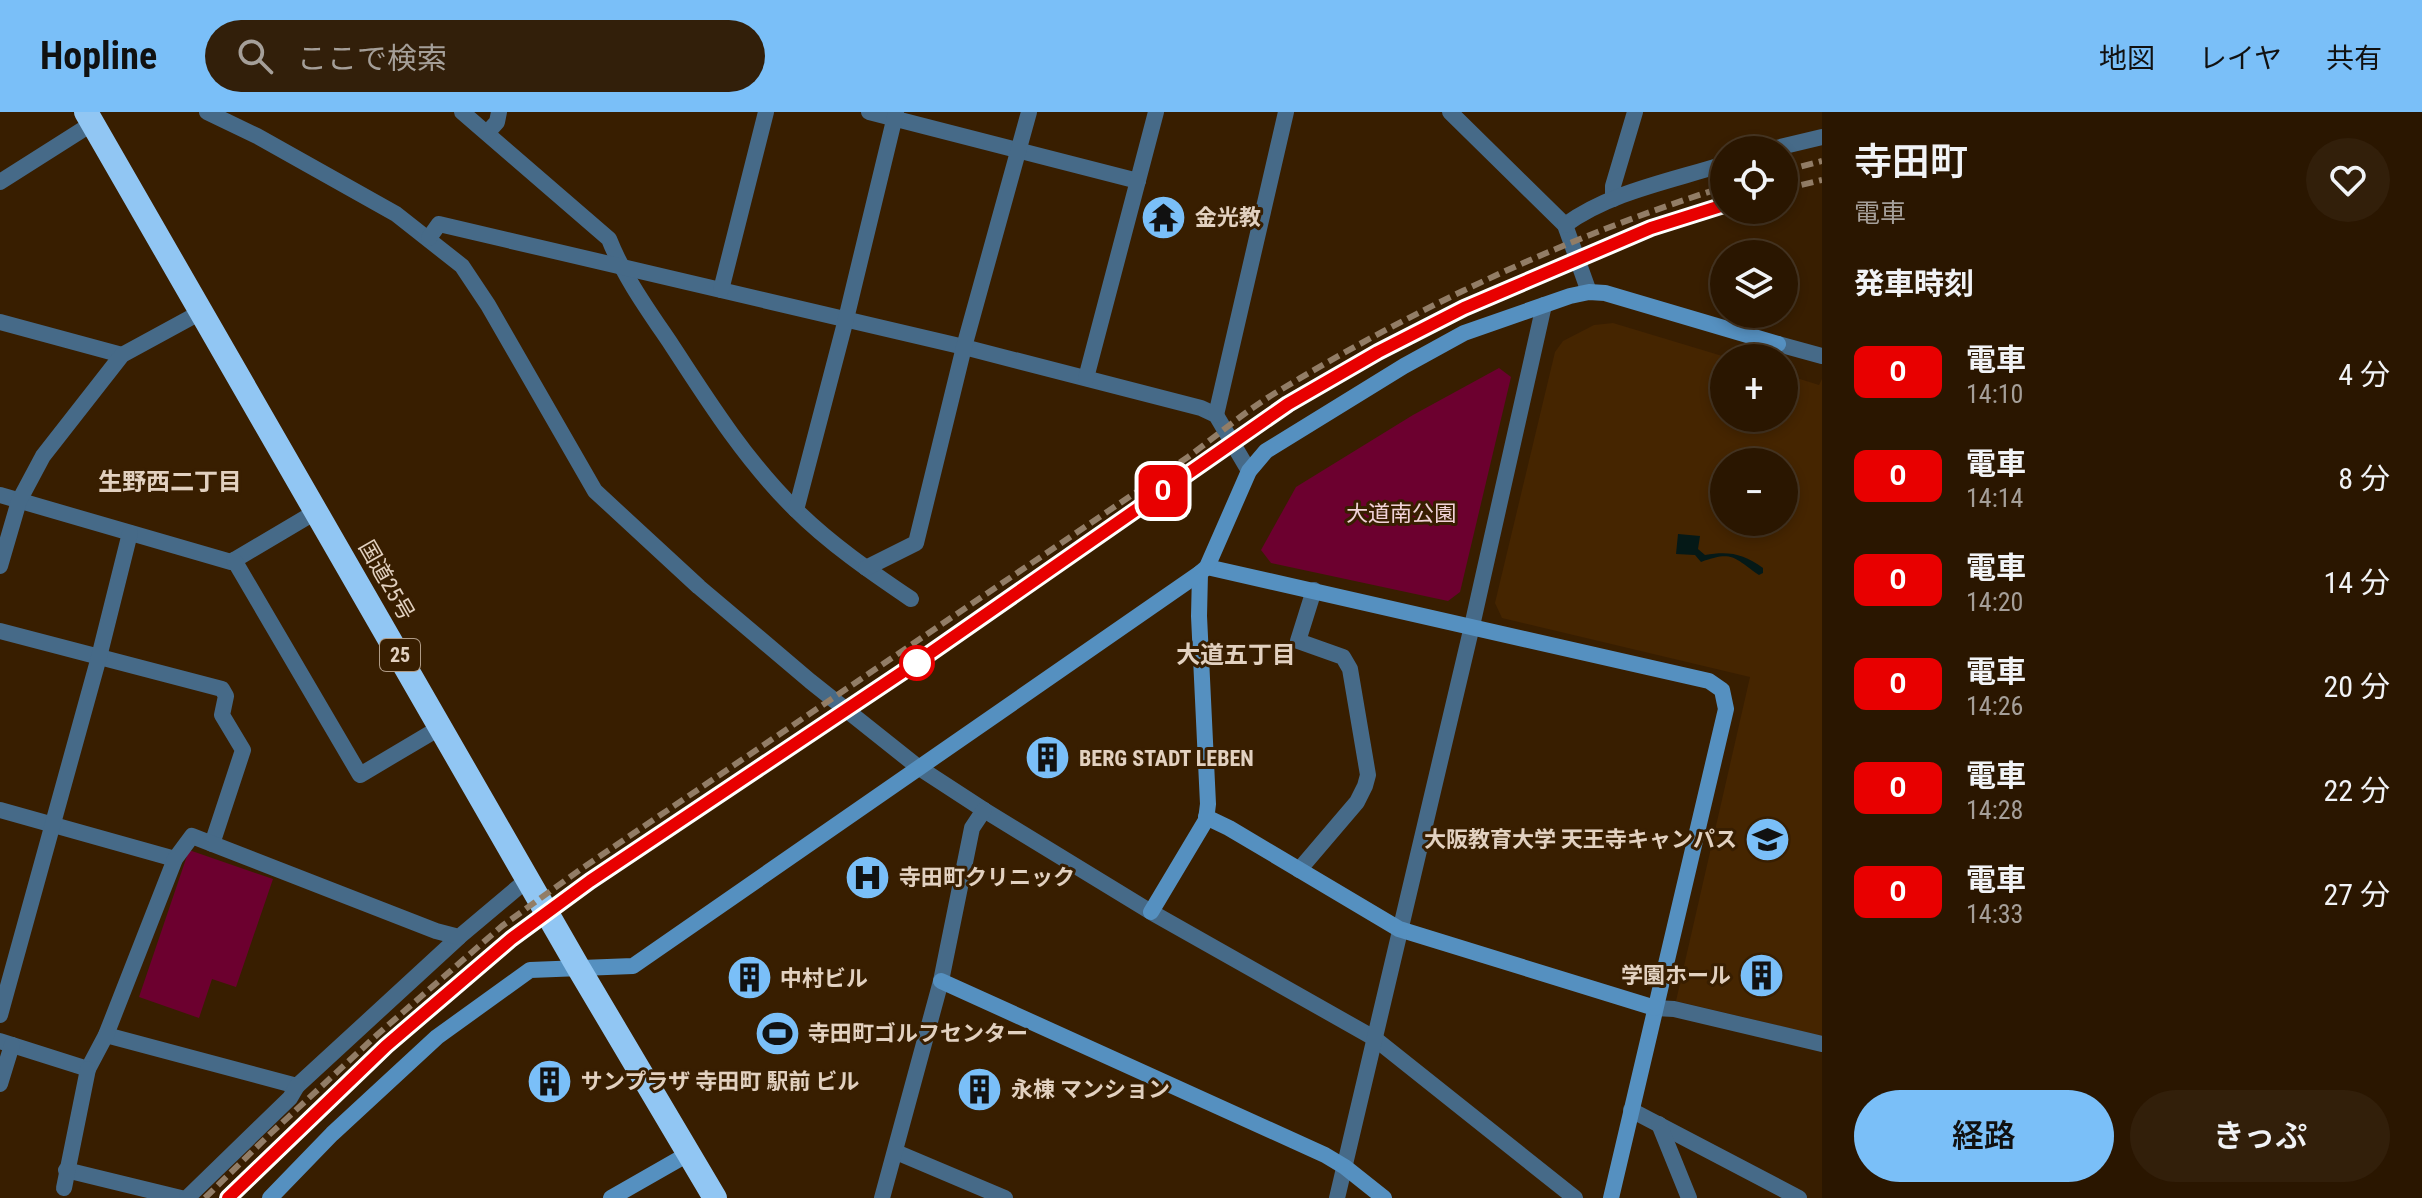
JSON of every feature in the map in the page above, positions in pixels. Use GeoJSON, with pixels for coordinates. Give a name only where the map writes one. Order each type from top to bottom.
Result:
{"type":"FeatureCollection","features":[{"type":"Feature","properties":{"kind":"highway","name":"国道25号"},"geometry":{"type":"LineString","coordinates":[[90,117],[578,967],[715,1198]]}},
{"type":"Feature","properties":{"kind":"street"},"geometry":{"type":"LineString","coordinates":[[207,112],[257,136],[396,214],[462,266],[488,305],[595,491],[721,606],[918,767],[1151,912],[1374,1038],[1575,1198]]}},
{"type":"Feature","properties":{"kind":"street"},"geometry":{"type":"LineString","coordinates":[[462,112],[609,239],[620,266],[702,392],[747,453],[796,510],[866,568],[911,599]]}},
{"type":"Feature","properties":{"kind":"street"},"geometry":{"type":"LineString","coordinates":[[487,133],[497,122],[499,112]]}},
{"type":"Feature","properties":{"kind":"street"},"geometry":{"type":"LineString","coordinates":[[721,290],[766,112]]}},
{"type":"Feature","properties":{"kind":"street"},"geometry":{"type":"LineString","coordinates":[[869,112],[895,115],[1138,181]]}},
{"type":"Feature","properties":{"kind":"street"},"geometry":{"type":"LineString","coordinates":[[866,568],[916,543],[964,347],[1029,112]]}},
{"type":"Feature","properties":{"kind":"street"},"geometry":{"type":"LineString","coordinates":[[1086,378],[1156,112]]}},
{"type":"Feature","properties":{"kind":"street"},"geometry":{"type":"LineString","coordinates":[[1216,415],[1286,112]]}},
{"type":"Feature","properties":{"kind":"street"},"geometry":{"type":"LineString","coordinates":[[1450,112],[1565,225],[1589,292]]}},
{"type":"Feature","properties":{"kind":"street"},"geometry":{"type":"LineString","coordinates":[[1613,199],[1613,186],[1635,112]]}},
{"type":"Feature","properties":{"kind":"street"},"geometry":{"type":"LineString","coordinates":[[796,510],[895,115]]}},
{"type":"Feature","properties":{"kind":"street"},"geometry":{"type":"LineString","coordinates":[[0,182],[90,117]]}},
{"type":"Feature","properties":{"kind":"street"},"geometry":{"type":"LineString","coordinates":[[1798,143],[1822,137]]}},
{"type":"Feature","properties":{"kind":"street"},"geometry":{"type":"LineString","coordinates":[[1565,225],[1581,213],[1613,199],[1710,168]]}},
{"type":"Feature","properties":{"kind":"street"},"geometry":{"type":"LineString","coordinates":[[429,238],[439,224],[964,347],[1201,408],[1216,415],[1249,471]]}},
{"type":"Feature","properties":{"kind":"street"},"geometry":{"type":"LineString","coordinates":[[1151,912],[1206,817],[1208,804],[1199,616],[1203,570],[1249,471],[1266,451],[1464,333],[1589,292],[1628,299],[1822,356]]}},
{"type":"Feature","properties":{"kind":"street"},"geometry":{"type":"LineString","coordinates":[[1337,1198],[1544,305]]}},
{"type":"Feature","properties":{"kind":"street"},"geometry":{"type":"LineString","coordinates":[[0,566],[19,501],[43,456],[122,355],[201,312]]}},
{"type":"Feature","properties":{"kind":"street"},"geometry":{"type":"LineString","coordinates":[[0,322],[122,355]]}},
{"type":"Feature","properties":{"kind":"street"},"geometry":{"type":"LineString","coordinates":[[0,495],[231,562],[317,511]]}},
{"type":"Feature","properties":{"kind":"street"},"geometry":{"type":"LineString","coordinates":[[0,1015],[130,533]]}},
{"type":"Feature","properties":{"kind":"street"},"geometry":{"type":"LineString","coordinates":[[234,560],[360,775],[441,727]]}},
{"type":"Feature","properties":{"kind":"street"},"geometry":{"type":"LineString","coordinates":[[270,1198],[332,1134],[437,1037],[530,970],[633,966],[1203,570],[1314,590],[1472,626],[1709,681],[1722,690],[1726,709],[1611,1198]]}},
{"type":"Feature","properties":{"kind":"street"},"geometry":{"type":"LineString","coordinates":[[1299,870],[1357,802],[1368,775],[1350,669],[1343,657],[1298,641],[1314,590]]}},
{"type":"Feature","properties":{"kind":"street"},"geometry":{"type":"LineString","coordinates":[[0,631],[222,689],[226,696],[222,715],[243,750],[212,844]]}},
{"type":"Feature","properties":{"kind":"street"},"geometry":{"type":"LineString","coordinates":[[0,810],[175,859]]}},
{"type":"Feature","properties":{"kind":"street"},"geometry":{"type":"LineString","coordinates":[[882,1198],[941,981],[972,828],[984,810]]}},
{"type":"Feature","properties":{"kind":"street"},"geometry":{"type":"LineString","coordinates":[[1206,817],[1399,929],[1655,1008],[1674,1009],[1822,1044]]}},
{"type":"Feature","properties":{"kind":"street"},"geometry":{"type":"LineString","coordinates":[[64,1188],[88,1069],[106,1035],[175,859],[192,836],[436,931],[459,937]]}},
{"type":"Feature","properties":{"kind":"street"},"geometry":{"type":"LineString","coordinates":[[187,1198],[290,1098],[297,1086],[459,937],[528,879]]}},
{"type":"Feature","properties":{"kind":"street"},"geometry":{"type":"LineString","coordinates":[[941,981],[1345,1167],[1384,1198]]}},
{"type":"Feature","properties":{"kind":"street"},"geometry":{"type":"LineString","coordinates":[[106,1035],[297,1086]]}},
{"type":"Feature","properties":{"kind":"street"},"geometry":{"type":"LineString","coordinates":[[0,1084],[6,1043],[88,1069]]}},
{"type":"Feature","properties":{"kind":"street"},"geometry":{"type":"LineString","coordinates":[[1631,1110],[1799,1198]]}},
{"type":"Feature","properties":{"kind":"street"},"geometry":{"type":"LineString","coordinates":[[1659,1124],[1689,1198]]}},
{"type":"Feature","properties":{"kind":"street"},"geometry":{"type":"LineString","coordinates":[[896,1152],[1005,1198]]}},
{"type":"Feature","properties":{"kind":"street"},"geometry":{"type":"LineString","coordinates":[[611,1198],[688,1154]]}},
{"type":"Feature","properties":{"kind":"street"},"geometry":{"type":"LineString","coordinates":[[66,1170],[181,1198]]}},
{"type":"Feature","properties":{"kind":"shaded area","name":"大阪教育大学 天王寺キャンパス"},"geometry":{"type":"Polygon","coordinates":[[[1613,323],[1710,352],[1710,432],[1798,432],[1798,378],[1819,385],[1822,379],[1822,1036],[1676,1001],[1750,677],[1502,618],[1495,603],[1555,352],[1563,341],[1594,325],[1613,323]]]}},
{"type":"Feature","properties":{"kind":"shaded area"},"geometry":{"type":"Polygon","coordinates":[[[1678,534],[1700,536],[1698,549],[1705,555],[1722,553],[1742,557],[1763,568],[1763,573],[1759,575],[1727,556],[1701,562],[1695,555],[1676,554],[1678,534]]]}},
{"type":"Feature","properties":{"kind":"green space","name":"大道南公園"},"geometry":{"type":"Polygon","coordinates":[[[1499,368],[1511,377],[1460,592],[1448,601],[1271,563],[1261,550],[1296,487],[1413,415],[1499,368]]]}},
{"type":"Feature","properties":{"kind":"green space"},"geometry":{"type":"Polygon","coordinates":[[[189,850],[273,879],[236,987],[212,979],[199,1018],[139,997],[189,850]]]}},
{"type":"Feature","properties":{"kind":"railway"},"geometry":{"type":"LineString","coordinates":[[1798,167],[1822,161]]}},
{"type":"Feature","properties":{"kind":"railway"},"geometry":{"type":"LineString","coordinates":[[1798,186],[1822,180]]}},
{"type":"Feature","properties":{"kind":"railway"},"geometry":{"type":"LineString","coordinates":[[205,1198],[378,1034],[502,926],[581,869],[1188,457],[1258,404],[1388,329],[1497,275],[1609,227],[1710,192]]}},
{"type":"Feature","properties":{"kind":"railway"},"geometry":{"type":"LineString","coordinates":[[228,1198],[386,1046],[511,939],[590,881],[916,663],[1288,404],[1378,352],[1464,308],[1651,228],[1710,209]]}},
{"type":"Feature","properties":{"kind":"train","name":"O"},"geometry":{"type":"LineString","coordinates":[[228,1198],[386,1046],[511,939],[590,881],[916,663],[1288,404],[1378,352],[1464,308],[1587,253],[1710,209]]}},
{"type":"Feature","properties":{"kind":"place","name":"金光教"},"geometry":{"type":"Point","coordinates":[1164,217]}},
{"type":"Feature","properties":{"kind":"place","name":"BERG STADT LEBEN"},"geometry":{"type":"Point","coordinates":[1048,758]}},
{"type":"Feature","properties":{"kind":"place","name":"大阪教育大学 天王寺キャンパス"},"geometry":{"type":"Point","coordinates":[1768,839]}},
{"type":"Feature","properties":{"kind":"place","name":"寺田町クリニック"},"geometry":{"type":"Point","coordinates":[868,877]}},
{"type":"Feature","properties":{"kind":"place","name":"学園ホール"},"geometry":{"type":"Point","coordinates":[1762,975]}},
{"type":"Feature","properties":{"kind":"place","name":"中村ビル"},"geometry":{"type":"Point","coordinates":[749,978]}},
{"type":"Feature","properties":{"kind":"place","name":"寺田町ゴルフセンター"},"geometry":{"type":"Point","coordinates":[777,1033]}},
{"type":"Feature","properties":{"kind":"place","name":"サンプラザ 寺田町 駅前 ビル"},"geometry":{"type":"Point","coordinates":[550,1081]}},
{"type":"Feature","properties":{"kind":"place","name":"永棟 マンション"},"geometry":{"type":"Point","coordinates":[980,1089]}},
{"type":"Feature","properties":{"kind":"district","name":"生野西二丁目"},"geometry":{"type":"Point","coordinates":[170,482]}},
{"type":"Feature","properties":{"kind":"district","name":"大道五丁目"},"geometry":{"type":"Point","coordinates":[1236,655]}}]}
